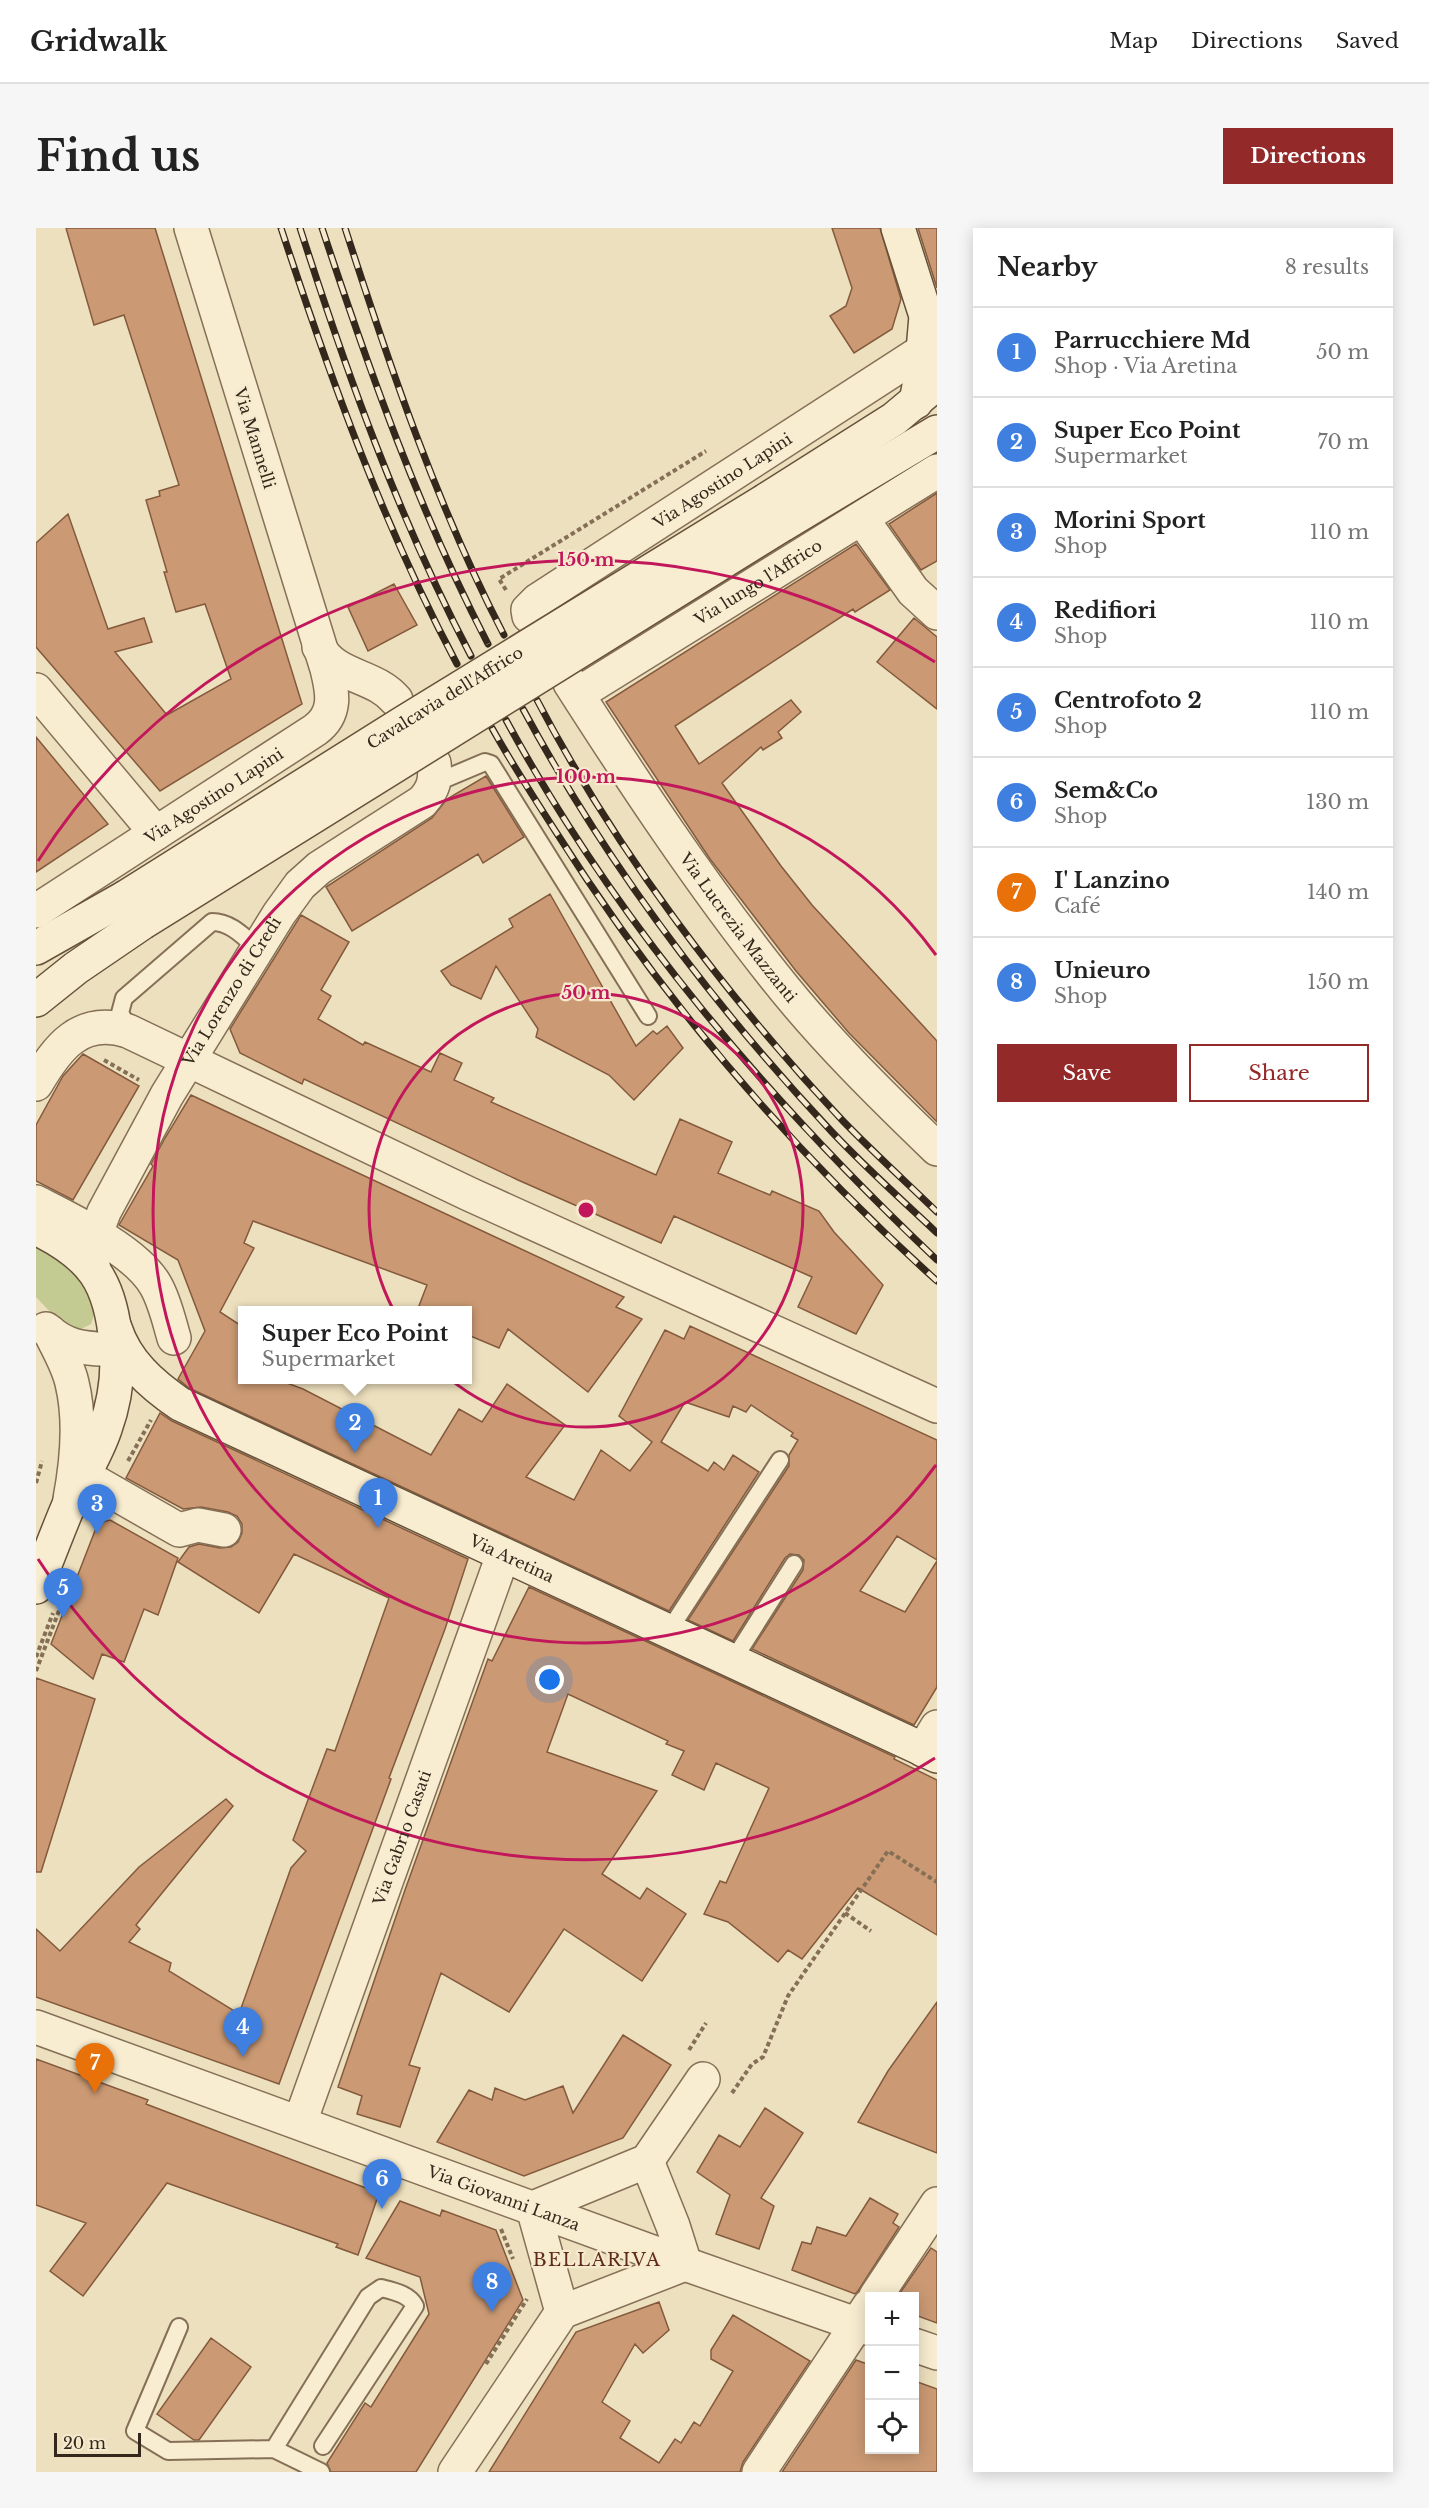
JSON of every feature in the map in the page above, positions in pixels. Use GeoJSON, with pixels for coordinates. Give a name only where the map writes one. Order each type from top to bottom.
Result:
{"type":"FeatureCollection","features":[{"type":"Feature","properties":{"kind":"street","name":"Via Mannelli"},"geometry":{"type":"LineString","coordinates":[[191,228],[319,647]]}},
{"type":"Feature","properties":{"kind":"street"},"geometry":{"type":"LineString","coordinates":[[774,513],[926,393],[929,329],[898,228]]}},
{"type":"Feature","properties":{"kind":"street","name":"Via Agostino Lapini"},"geometry":{"type":"LineString","coordinates":[[529,616],[528,610],[531,605],[929,329]]}},
{"type":"Feature","properties":{"kind":"street"},"geometry":{"type":"LineString","coordinates":[[774,513],[937,432]]}},
{"type":"Feature","properties":{"kind":"street","name":"Via lungo l'Affrico"},"geometry":{"type":"LineString","coordinates":[[574,688],[862,519],[937,471]]}},
{"type":"Feature","properties":{"kind":"street","name":"Cavalcavia dell'Affrico"},"geometry":{"type":"LineString","coordinates":[[134,910],[402,723],[774,513]]}},
{"type":"Feature","properties":{"kind":"street"},"geometry":{"type":"LineString","coordinates":[[862,519],[913,591],[937,613]]}},
{"type":"Feature","properties":{"kind":"street"},"geometry":{"type":"LineString","coordinates":[[319,647],[328,661],[339,669],[385,689],[396,700]]}},
{"type":"Feature","properties":{"kind":"street","name":"Via Agostino Lapini"},"geometry":{"type":"LineString","coordinates":[[36,911],[326,721],[332,707],[332,694],[319,647]]}},
{"type":"Feature","properties":{"kind":"street","name":"Via Lucrezia Mazzanti"},"geometry":{"type":"LineString","coordinates":[[574,688],[671,834],[776,978],[862,1077],[937,1149]]}},
{"type":"Feature","properties":{"kind":"street"},"geometry":{"type":"LineString","coordinates":[[36,690],[156,833]]}},
{"type":"Feature","properties":{"kind":"street","name":"Via Lorenzo di Credi"},"geometry":{"type":"LineString","coordinates":[[94,1270],[90,1250],[94,1234],[167,1095],[300,885],[311,874],[422,802],[431,792],[435,773]]}},
{"type":"Feature","properties":{"kind":"street"},"geometry":{"type":"LineString","coordinates":[[40,943],[134,910]]}},
{"type":"Feature","properties":{"kind":"street"},"geometry":{"type":"LineString","coordinates":[[37,999],[76,968],[134,910]]}},
{"type":"Feature","properties":{"kind":"street"},"geometry":{"type":"LineString","coordinates":[[36,1084],[61,1046],[75,1035],[85,1030],[119,1028],[469,1194],[937,1406]]}},
{"type":"Feature","properties":{"kind":"street"},"geometry":{"type":"LineString","coordinates":[[36,1202],[94,1234],[146,1271],[156,1286],[174,1338]]}},
{"type":"Feature","properties":{"kind":"street"},"geometry":{"type":"LineString","coordinates":[[36,1228],[72,1249],[94,1270],[105,1288],[111,1303],[116,1339],[117,1380],[104,1432],[82,1475],[36,1587]]}},
{"type":"Feature","properties":{"kind":"street"},"geometry":{"type":"LineString","coordinates":[[43,1326],[71,1346],[81,1349],[116,1339]]}},
{"type":"Feature","properties":{"kind":"street"},"geometry":{"type":"LineString","coordinates":[[43,1326],[68,1370],[75,1396],[76,1465],[68,1508]]}},
{"type":"Feature","properties":{"kind":"street","name":"Via Aretina"},"geometry":{"type":"LineString","coordinates":[[116,1339],[141,1374],[180,1404],[732,1662],[932,1744]]}},
{"type":"Feature","properties":{"kind":"street"},"geometry":{"type":"LineString","coordinates":[[82,1475],[179,1530],[198,1525],[224,1530]]}},
{"type":"Feature","properties":{"kind":"street","name":"Via Gabrio Casati"},"geometry":{"type":"LineString","coordinates":[[300,2122],[503,1555]]}},
{"type":"Feature","properties":{"kind":"street","name":"Via Giovanni Lanza"},"geometry":{"type":"LineString","coordinates":[[36,2027],[686,2264],[865,2320]]}},
{"type":"Feature","properties":{"kind":"street"},"geometry":{"type":"LineString","coordinates":[[562,2312],[533,2208],[647,2161],[696,2066]]}},
{"type":"Feature","properties":{"kind":"street"},"geometry":{"type":"LineString","coordinates":[[455,2472],[562,2312],[686,2264],[647,2161]]}},
{"type":"Feature","properties":{"kind":"street"},"geometry":{"type":"LineString","coordinates":[[879,2292],[937,2204]]}},
{"type":"Feature","properties":{"kind":"street"},"geometry":{"type":"LineString","coordinates":[[759,2472],[865,2320]]}},
{"type":"Feature","properties":{"kind":"street"},"geometry":{"type":"LineString","coordinates":[[917,2346],[937,2354]]}},
{"type":"Feature","properties":{"kind":"lane"},"geometry":{"type":"LineString","coordinates":[[435,773],[485,762],[491,764],[648,1016]]}},
{"type":"Feature","properties":{"kind":"lane"},"geometry":{"type":"LineString","coordinates":[[129,1032],[120,1013],[124,998],[212,922],[219,922],[235,929],[258,949]]}},
{"type":"Feature","properties":{"kind":"lane"},"geometry":{"type":"LineString","coordinates":[[668,1632],[780,1460]]}},
{"type":"Feature","properties":{"kind":"lane"},"geometry":{"type":"LineString","coordinates":[[732,1662],[794,1564]]}},
{"type":"Feature","properties":{"kind":"lane"},"geometry":{"type":"LineString","coordinates":[[274,2449],[368,2296],[381,2288],[399,2292],[412,2301],[414,2306],[323,2446]]}},
{"type":"Feature","properties":{"kind":"lane"},"geometry":{"type":"LineString","coordinates":[[179,2327],[135,2431],[168,2451],[274,2449],[321,2472]]}},
{"type":"Feature","properties":{"kind":"path"},"geometry":{"type":"LineString","coordinates":[[103,1059],[144,1083]]}},
{"type":"Feature","properties":{"kind":"path"},"geometry":{"type":"LineString","coordinates":[[112,1491],[166,1395]]}},
{"type":"Feature","properties":{"kind":"path"},"geometry":{"type":"LineString","coordinates":[[726,2102],[752,2064],[764,2057],[788,1996],[888,1851],[937,1882]]}},
{"type":"Feature","properties":{"kind":"path"},"geometry":{"type":"LineString","coordinates":[[845,1913],[871,1931]]}},
{"type":"Feature","properties":{"kind":"path"},"geometry":{"type":"LineString","coordinates":[[696,2066],[706,2023]]}},
{"type":"Feature","properties":{"kind":"path"},"geometry":{"type":"LineString","coordinates":[[499,2224],[515,2266]]}},
{"type":"Feature","properties":{"kind":"path"},"geometry":{"type":"LineString","coordinates":[[482,2371],[527,2298]]}},
{"type":"Feature","properties":{"kind":"green space"},"geometry":{"type":"Polygon","coordinates":[[[36,1242],[81,1272],[96,1309],[91,1324],[77,1331],[55,1317],[36,1297],[36,1242]]]}},
{"type":"Feature","properties":{"kind":"building"},"geometry":{"type":"Polygon","coordinates":[[[66,228],[155,228],[302,704],[160,791],[36,647],[36,543],[68,514],[108,629],[144,618],[152,642],[115,652],[167,715],[231,679],[205,604],[176,612],[146,500],[160,496],[159,491],[179,485],[124,315],[94,325],[66,228]]]}},
{"type":"Feature","properties":{"kind":"building"},"geometry":{"type":"Polygon","coordinates":[[[832,228],[880,228],[901,299],[892,329],[854,353],[830,316],[846,306],[852,288],[832,228]]]}},
{"type":"Feature","properties":{"kind":"building"},"geometry":{"type":"Polygon","coordinates":[[[918,228],[937,228],[937,288],[918,228]]]}},
{"type":"Feature","properties":{"kind":"building"},"geometry":{"type":"Polygon","coordinates":[[[937,493],[937,561],[921,570],[889,524],[937,493]]]}},
{"type":"Feature","properties":{"kind":"building"},"geometry":{"type":"Polygon","coordinates":[[[856,544],[890,590],[855,612],[853,609],[675,726],[699,764],[791,700],[801,712],[778,732],[782,738],[763,750],[761,747],[722,783],[812,905],[937,1041],[937,1122],[849,1033],[796,971],[710,859],[606,702],[856,544]]]}},
{"type":"Feature","properties":{"kind":"building"},"geometry":{"type":"Polygon","coordinates":[[[394,584],[417,625],[368,651],[348,607],[394,584]]]}},
{"type":"Feature","properties":{"kind":"building"},"geometry":{"type":"Polygon","coordinates":[[[914,618],[937,637],[937,709],[877,662],[914,618]]]}},
{"type":"Feature","properties":{"kind":"building"},"geometry":{"type":"Polygon","coordinates":[[[36,737],[108,824],[36,872],[36,737]]]}},
{"type":"Feature","properties":{"kind":"building"},"geometry":{"type":"Polygon","coordinates":[[[486,776],[524,837],[483,863],[478,854],[352,931],[326,887],[432,818],[447,799],[486,776]]]}},
{"type":"Feature","properties":{"kind":"building"},"geometry":{"type":"Polygon","coordinates":[[[550,894],[636,1046],[653,1031],[657,1034],[667,1026],[683,1048],[634,1100],[609,1075],[536,1037],[538,1029],[496,966],[481,999],[451,985],[441,971],[513,927],[509,919],[550,894]]]}},
{"type":"Feature","properties":{"kind":"building"},"geometry":{"type":"Polygon","coordinates":[[[301,915],[349,942],[321,990],[331,996],[318,1019],[363,1045],[365,1042],[431,1072],[440,1053],[462,1063],[454,1080],[494,1098],[491,1102],[656,1175],[680,1119],[732,1142],[718,1173],[770,1195],[772,1191],[819,1211],[834,1232],[883,1285],[856,1334],[798,1307],[812,1277],[674,1216],[661,1243],[518,1180],[304,1079],[302,1084],[240,1053],[230,1029],[301,915]]]}},
{"type":"Feature","properties":{"kind":"building"},"geometry":{"type":"Polygon","coordinates":[[[83,1054],[139,1086],[73,1200],[36,1181],[36,1125],[63,1076],[83,1054]]]}},
{"type":"Feature","properties":{"kind":"building"},"geometry":{"type":"Polygon","coordinates":[[[191,1095],[624,1297],[616,1307],[642,1319],[588,1392],[508,1329],[499,1348],[472,1337],[472,1306],[419,1306],[427,1285],[253,1221],[244,1243],[254,1248],[220,1312],[238,1324],[238,1384],[290,1384],[431,1455],[459,1409],[482,1422],[507,1384],[565,1425],[526,1477],[574,1500],[601,1450],[630,1471],[652,1442],[619,1416],[665,1330],[684,1339],[690,1326],[937,1440],[937,1560],[897,1536],[860,1591],[905,1612],[937,1561],[937,1687],[914,1725],[752,1649],[803,1570],[804,1560],[799,1555],[790,1554],[785,1558],[733,1641],[688,1620],[789,1466],[789,1455],[798,1440],[791,1436],[793,1433],[751,1405],[746,1412],[733,1406],[729,1417],[685,1402],[661,1442],[708,1471],[714,1462],[724,1470],[733,1455],[759,1472],[669,1611],[189,1388],[178,1379],[205,1331],[178,1260],[119,1225],[153,1166],[151,1164],[191,1095]]]}},
{"type":"Feature","properties":{"kind":"building"},"geometry":{"type":"Polygon","coordinates":[[[160,1413],[172,1421],[468,1559],[445,1629],[389,1778],[391,1779],[279,2084],[36,1997],[36,1929],[60,1951],[139,1867],[226,1799],[233,1806],[136,1925],[140,1929],[129,1942],[171,1963],[169,1971],[239,2014],[291,1868],[306,1851],[293,1840],[327,1749],[335,1751],[389,1598],[294,1554],[259,1613],[178,1562],[189,1547],[199,1544],[220,1548],[231,1547],[238,1542],[242,1533],[242,1524],[237,1516],[228,1512],[201,1507],[183,1509],[126,1478],[160,1413]]]}},
{"type":"Feature","properties":{"kind":"building"},"geometry":{"type":"Polygon","coordinates":[[[110,1520],[178,1558],[158,1615],[144,1609],[124,1662],[102,1654],[93,1679],[51,1644],[98,1523],[110,1520]]]}},
{"type":"Feature","properties":{"kind":"building"},"geometry":{"type":"Polygon","coordinates":[[[529,1587],[895,1757],[894,1759],[937,1780],[937,1935],[858,1888],[802,1959],[788,1950],[778,1962],[728,1922],[704,1914],[720,1881],[726,1883],[769,1788],[716,1763],[704,1790],[672,1775],[684,1751],[666,1744],[668,1741],[568,1694],[547,1752],[657,1791],[602,1874],[640,1899],[647,1888],[686,1914],[642,1981],[564,1929],[509,2012],[441,1973],[409,2065],[420,2068],[400,2127],[357,2114],[362,2096],[338,2087],[405,1890],[488,1659],[492,1661],[529,1587]]]}},
{"type":"Feature","properties":{"kind":"building"},"geometry":{"type":"Polygon","coordinates":[[[36,1678],[95,1699],[41,1872],[36,1872],[36,1678]]]}},
{"type":"Feature","properties":{"kind":"building"},"geometry":{"type":"Polygon","coordinates":[[[937,2002],[937,2153],[858,2122],[888,2071],[937,2002]]]}},
{"type":"Feature","properties":{"kind":"building"},"geometry":{"type":"Polygon","coordinates":[[[623,2035],[671,2065],[623,2138],[524,2176],[437,2142],[469,2090],[492,2100],[495,2088],[525,2100],[563,2086],[573,2113],[623,2035]]]}},
{"type":"Feature","properties":{"kind":"building"},"geometry":{"type":"Polygon","coordinates":[[[36,2059],[148,2100],[146,2104],[379,2193],[358,2255],[336,2247],[338,2244],[167,2183],[83,2296],[50,2271],[86,2223],[36,2205],[36,2059]]]}},
{"type":"Feature","properties":{"kind":"building"},"geometry":{"type":"Polygon","coordinates":[[[765,2108],[803,2133],[761,2198],[774,2206],[759,2249],[716,2234],[730,2195],[697,2172],[719,2135],[740,2147],[765,2108]]]}},
{"type":"Feature","properties":{"kind":"building"},"geometry":{"type":"Polygon","coordinates":[[[870,2198],[898,2214],[893,2223],[899,2227],[855,2294],[792,2270],[802,2242],[811,2244],[817,2227],[846,2236],[870,2198]]]}},
{"type":"Feature","properties":{"kind":"building"},"geometry":{"type":"Polygon","coordinates":[[[400,2201],[440,2216],[442,2210],[496,2230],[523,2300],[416,2472],[331,2472],[327,2463],[365,2403],[371,2407],[429,2314],[420,2277],[366,2258],[400,2201]]]}},
{"type":"Feature","properties":{"kind":"building"},"geometry":{"type":"Polygon","coordinates":[[[931,2248],[937,2252],[937,2323],[919,2316],[919,2292],[901,2292],[931,2248]]]}},
{"type":"Feature","properties":{"kind":"building"},"geometry":{"type":"Polygon","coordinates":[[[659,2302],[669,2330],[643,2353],[635,2344],[602,2402],[630,2421],[620,2438],[659,2463],[675,2439],[681,2443],[694,2422],[700,2426],[733,2371],[711,2359],[711,2350],[733,2315],[810,2361],[743,2462],[740,2472],[489,2472],[576,2332],[659,2302]]]}},
{"type":"Feature","properties":{"kind":"building"},"geometry":{"type":"Polygon","coordinates":[[[211,2338],[251,2367],[199,2440],[194,2440],[157,2414],[211,2338]]]}},
{"type":"Feature","properties":{"kind":"building"},"geometry":{"type":"Polygon","coordinates":[[[856,2360],[865,2363],[865,2454],[919,2454],[919,2382],[937,2389],[937,2472],[782,2472],[856,2360]]]}},
{"type":"Feature","properties":{"kind":"railway"},"geometry":{"type":"LineString","coordinates":[[281,228],[360,450],[405,558],[457,664]]}},
{"type":"Feature","properties":{"kind":"railway"},"geometry":{"type":"LineString","coordinates":[[300,228],[336,337],[376,445],[421,552],[471,656]]}},
{"type":"Feature","properties":{"kind":"railway"},"geometry":{"type":"LineString","coordinates":[[322,228],[397,439],[440,543],[488,644]]}},
{"type":"Feature","properties":{"kind":"railway"},"geometry":{"type":"LineString","coordinates":[[345,228],[416,435],[457,537],[504,635]]}},
{"type":"Feature","properties":{"kind":"railway"},"geometry":{"type":"LineString","coordinates":[[537,700],[568,756],[638,867],[716,973],[757,1024],[843,1121],[937,1212]]}},
{"type":"Feature","properties":{"kind":"railway"},"geometry":{"type":"LineString","coordinates":[[523,709],[555,766],[626,877],[704,983],[745,1034],[832,1132],[937,1233]]}},
{"type":"Feature","properties":{"kind":"railway"},"geometry":{"type":"LineString","coordinates":[[506,720],[549,795],[597,868],[647,939],[700,1007],[814,1137],[937,1260]]}},
{"type":"Feature","properties":{"kind":"railway"},"geometry":{"type":"LineString","coordinates":[[492,728],[531,794],[597,894],[639,954],[684,1012],[780,1125],[883,1231],[937,1281]]}},
{"type":"Feature","properties":{"kind":"place","name":"Super Eco Point"},"geometry":{"type":"Point","coordinates":[355,1453]}},
{"type":"Feature","properties":{"kind":"place","name":"Parrucchiere Md"},"geometry":{"type":"Point","coordinates":[378,1528]}},
{"type":"Feature","properties":{"kind":"place","name":"Morini Sport"},"geometry":{"type":"Point","coordinates":[97,1534]}},
{"type":"Feature","properties":{"kind":"place","name":"Centrofoto 2"},"geometry":{"type":"Point","coordinates":[63,1618]}},
{"type":"Feature","properties":{"kind":"place","name":"Redifiori"},"geometry":{"type":"Point","coordinates":[243,2057]}},
{"type":"Feature","properties":{"kind":"place","name":"I' Lanzino"},"geometry":{"type":"Point","coordinates":[95,2093]}},
{"type":"Feature","properties":{"kind":"place","name":"Sem&Co"},"geometry":{"type":"Point","coordinates":[382,2209]}},
{"type":"Feature","properties":{"kind":"place","name":"Unieuro"},"geometry":{"type":"Point","coordinates":[492,2312]}},
{"type":"Feature","properties":{"kind":"district","name":"BELLARIVA"},"geometry":{"type":"Point","coordinates":[597,2260]}}]}
